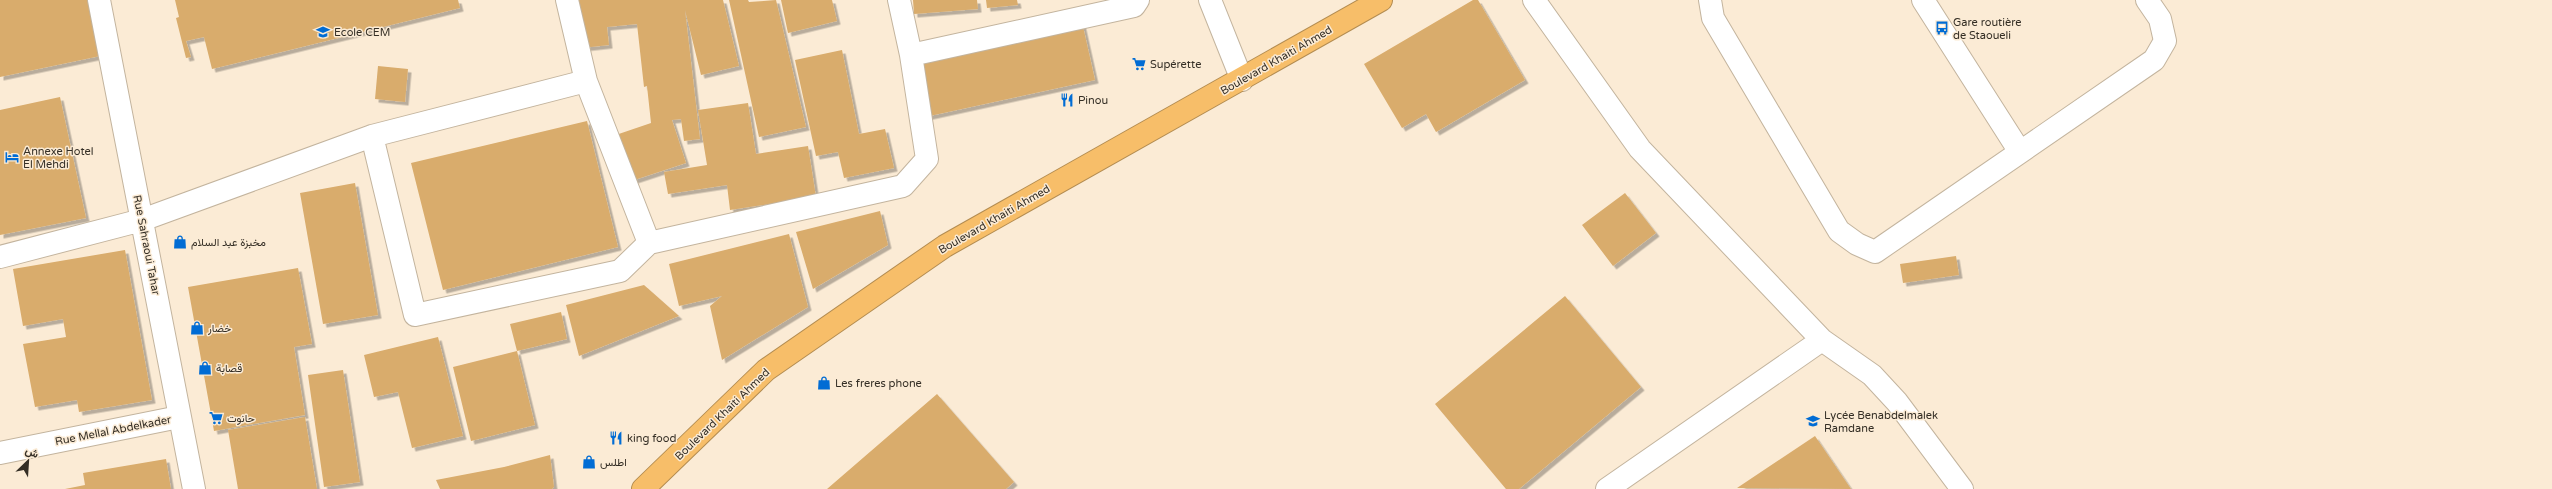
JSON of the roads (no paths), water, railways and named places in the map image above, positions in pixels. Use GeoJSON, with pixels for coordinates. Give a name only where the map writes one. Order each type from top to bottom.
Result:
{"type":"FeatureCollection","features":[{"type":"Feature","properties":{"kind":"highway","name":"Boulevard Khaiti Ahmed"},"geometry":{"type":"LineString","coordinates":[[643,489],[766,370],[946,246],[1242,80],[1381,0]]}},
{"type":"Feature","properties":{"kind":"street","name":"Rue Sahraoui Tahar"},"geometry":{"type":"LineString","coordinates":[[99,0],[194,489]]}},
{"type":"Feature","properties":{"kind":"street"},"geometry":{"type":"LineString","coordinates":[[567,0],[586,81],[649,243]]}},
{"type":"Feature","properties":{"kind":"street"},"geometry":{"type":"LineString","coordinates":[[372,136],[415,315],[620,271],[649,243],[903,186],[926,159],[911,55],[899,0]]}},
{"type":"Feature","properties":{"kind":"street"},"geometry":{"type":"LineString","coordinates":[[911,55],[1134,6],[1138,0]]}},
{"type":"Feature","properties":{"kind":"street"},"geometry":{"type":"LineString","coordinates":[[1210,0],[1242,80]]}},
{"type":"Feature","properties":{"kind":"street"},"geometry":{"type":"LineString","coordinates":[[1534,0],[1640,149],[1822,340],[1872,375],[1897,402],[1962,489]]}},
{"type":"Feature","properties":{"kind":"street"},"geometry":{"type":"LineString","coordinates":[[1710,0],[1713,18],[1839,231],[1857,244],[1875,252],[2154,60],[2165,41],[2160,19],[2147,0]]}},
{"type":"Feature","properties":{"kind":"street"},"geometry":{"type":"LineString","coordinates":[[1924,0],[2020,152]]}},
{"type":"Feature","properties":{"kind":"street"},"geometry":{"type":"LineString","coordinates":[[0,257],[142,220],[372,136],[586,81]]}},
{"type":"Feature","properties":{"kind":"street"},"geometry":{"type":"LineString","coordinates":[[1607,489],[1822,340]]}},
{"type":"Feature","properties":{"kind":"street","name":"Rue Mellal Abdelkader"},"geometry":{"type":"LineString","coordinates":[[0,453],[179,417]]}},
{"type":"Feature","properties":{"kind":"place","name":"Gare routière de Staoueli"},"geometry":{"type":"Point","coordinates":[1942,28]}},
{"type":"Feature","properties":{"kind":"place","name":"Ecole CEM"},"geometry":{"type":"Point","coordinates":[323,32]}},
{"type":"Feature","properties":{"kind":"place","name":"Supérette"},"geometry":{"type":"Point","coordinates":[1139,64]}},
{"type":"Feature","properties":{"kind":"place","name":"Pinou"},"geometry":{"type":"Point","coordinates":[1067,100]}},
{"type":"Feature","properties":{"kind":"place","name":"Annexe Hotel El Mehdi"},"geometry":{"type":"Point","coordinates":[12,157]}},
{"type":"Feature","properties":{"kind":"place","name":"مخبزة عبد السلام"},"geometry":{"type":"Point","coordinates":[180,242]}},
{"type":"Feature","properties":{"kind":"place","name":"خضار"},"geometry":{"type":"Point","coordinates":[197,328]}},
{"type":"Feature","properties":{"kind":"place","name":"قصابة"},"geometry":{"type":"Point","coordinates":[205,368]}},
{"type":"Feature","properties":{"kind":"place","name":"Les freres phone"},"geometry":{"type":"Point","coordinates":[824,383]}},
{"type":"Feature","properties":{"kind":"place","name":"حانوت"},"geometry":{"type":"Point","coordinates":[216,418]}},
{"type":"Feature","properties":{"kind":"place","name":"Lycée Benabdelmalek Ramdane"},"geometry":{"type":"Point","coordinates":[1813,421]}},
{"type":"Feature","properties":{"kind":"place","name":"king food"},"geometry":{"type":"Point","coordinates":[616,438]}},
{"type":"Feature","properties":{"kind":"place","name":"اطلس"},"geometry":{"type":"Point","coordinates":[589,462]}}]}
